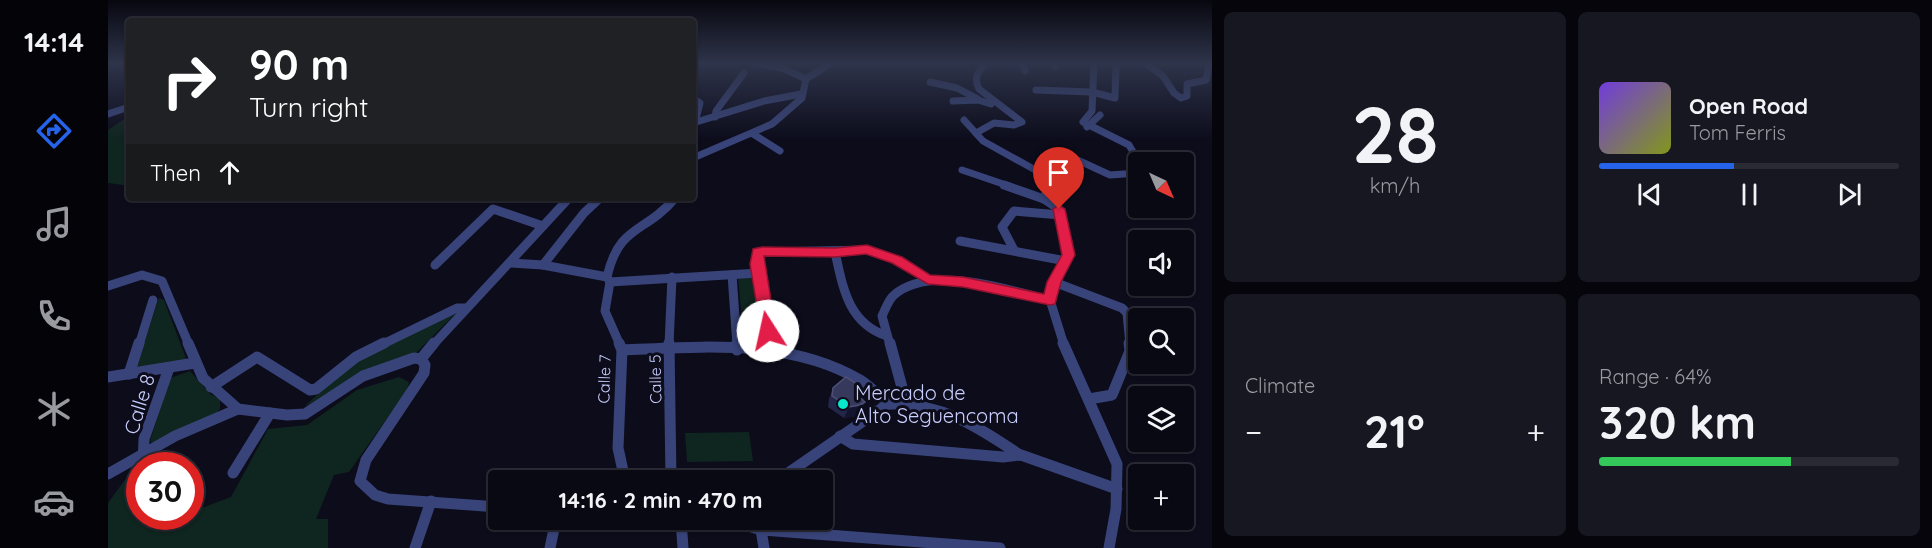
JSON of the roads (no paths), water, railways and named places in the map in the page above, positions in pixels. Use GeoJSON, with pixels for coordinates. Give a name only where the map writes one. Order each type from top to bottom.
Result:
{"type":"FeatureCollection","features":[{"type":"Feature","properties":{"kind":"street"},"geometry":{"type":"LineString","coordinates":[[715,116],[733,89]]}},
{"type":"Feature","properties":{"kind":"street"},"geometry":{"type":"LineString","coordinates":[[696,120],[772,99],[801,94],[805,89]]}},
{"type":"Feature","properties":{"kind":"street"},"geometry":{"type":"LineString","coordinates":[[958,89],[1011,112]]}},
{"type":"Feature","properties":{"kind":"street"},"geometry":{"type":"LineString","coordinates":[[976,133],[994,123],[1021,123],[1021,120],[980,89]]}},
{"type":"Feature","properties":{"kind":"street"},"geometry":{"type":"LineString","coordinates":[[1092,89],[1092,111],[1083,123],[1087,127],[1129,145],[1133,152]]}},
{"type":"Feature","properties":{"kind":"street"},"geometry":{"type":"LineString","coordinates":[[1036,90],[1092,92],[1115,98],[1115,89]]}},
{"type":"Feature","properties":{"kind":"street"},"geometry":{"type":"LineString","coordinates":[[1171,89],[1181,98],[1186,96],[1187,89]]}},
{"type":"Feature","properties":{"kind":"street"},"geometry":{"type":"LineString","coordinates":[[696,157],[772,124],[802,98],[801,94]]}},
{"type":"Feature","properties":{"kind":"street"},"geometry":{"type":"LineString","coordinates":[[696,100],[700,103],[696,117]]}},
{"type":"Feature","properties":{"kind":"street"},"geometry":{"type":"LineString","coordinates":[[953,101],[981,100]]}},
{"type":"Feature","properties":{"kind":"street"},"geometry":{"type":"LineString","coordinates":[[108,114],[126,108]]}},
{"type":"Feature","properties":{"kind":"street"},"geometry":{"type":"LineString","coordinates":[[1087,127],[1100,116]]}},
{"type":"Feature","properties":{"kind":"street"},"geometry":{"type":"LineString","coordinates":[[964,120],[983,141],[1050,178]]}},
{"type":"Feature","properties":{"kind":"street"},"geometry":{"type":"LineString","coordinates":[[753,134],[780,151]]}},
{"type":"Feature","properties":{"kind":"street"},"geometry":{"type":"LineString","coordinates":[[1044,199],[1050,178],[1042,164],[1071,157],[1104,173],[1128,174]]}},
{"type":"Feature","properties":{"kind":"street"},"geometry":{"type":"LineString","coordinates":[[962,170],[1044,199],[1055,206],[1061,215],[1068,255],[1054,282],[1050,300],[1068,358],[1089,399],[1117,464],[1118,489],[1109,548]]}},
{"type":"Feature","properties":{"kind":"street"},"geometry":{"type":"LineString","coordinates":[[421,360],[465,308],[511,263],[566,201]]}},
{"type":"Feature","properties":{"kind":"street"},"geometry":{"type":"LineString","coordinates":[[545,266],[587,207],[596,201]]}},
{"type":"Feature","properties":{"kind":"street","name":"Calle 7"},"geometry":{"type":"LineString","coordinates":[[622,470],[618,448],[622,350],[605,311],[609,260],[617,245],[672,201]]}},
{"type":"Feature","properties":{"kind":"street"},"geometry":{"type":"LineString","coordinates":[[435,265],[493,209],[543,226]]}},
{"type":"Feature","properties":{"kind":"street"},"geometry":{"type":"LineString","coordinates":[[1014,250],[1002,227],[1014,211],[1021,209],[1061,215]]}},
{"type":"Feature","properties":{"kind":"street"},"geometry":{"type":"LineString","coordinates":[[960,241],[1066,261]]}},
{"type":"Feature","properties":{"kind":"street"},"geometry":{"type":"LineString","coordinates":[[772,350],[757,256],[762,251],[867,250],[897,260],[928,279]]}},
{"type":"Feature","properties":{"kind":"street"},"geometry":{"type":"LineString","coordinates":[[835,252],[851,312],[866,327],[887,336]]}},
{"type":"Feature","properties":{"kind":"street"},"geometry":{"type":"LineString","coordinates":[[511,263],[545,266],[609,280],[759,273]]}},
{"type":"Feature","properties":{"kind":"street"},"geometry":{"type":"LineString","coordinates":[[732,275],[737,350]]}},
{"type":"Feature","properties":{"kind":"street"},"geometry":{"type":"LineString","coordinates":[[108,286],[138,276],[157,277],[162,281],[195,363],[211,387],[238,409]]}},
{"type":"Feature","properties":{"kind":"street","name":"Calle 5"},"geometry":{"type":"LineString","coordinates":[[671,470],[672,277]]}},
{"type":"Feature","properties":{"kind":"street"},"geometry":{"type":"LineString","coordinates":[[906,402],[882,316],[884,307],[907,286],[928,279],[963,282],[1050,300]]}},
{"type":"Feature","properties":{"kind":"street"},"geometry":{"type":"LineString","coordinates":[[1054,282],[1125,310],[1128,357],[1112,395],[1107,398],[1089,399]]}},
{"type":"Feature","properties":{"kind":"street","name":"Calle 8"},"geometry":{"type":"LineString","coordinates":[[129,374],[153,300]]}},
{"type":"Feature","properties":{"kind":"street"},"geometry":{"type":"LineString","coordinates":[[211,387],[257,357],[310,390],[316,389],[356,357],[457,308],[465,308]]}},
{"type":"Feature","properties":{"kind":"street"},"geometry":{"type":"LineString","coordinates":[[622,350],[772,350],[802,355],[825,362],[851,376],[888,404]]}},
{"type":"Feature","properties":{"kind":"street"},"geometry":{"type":"LineString","coordinates":[[145,452],[238,409],[305,414],[363,376],[414,358],[421,360],[425,365],[424,373],[366,460],[361,470],[360,481],[375,495],[388,499],[488,506]]}},
{"type":"Feature","properties":{"kind":"street"},"geometry":{"type":"LineString","coordinates":[[108,377],[195,363]]}},
{"type":"Feature","properties":{"kind":"street","name":"Calle 8"},"geometry":{"type":"LineString","coordinates":[[145,452],[144,439],[169,368]]}},
{"type":"Feature","properties":{"kind":"street"},"geometry":{"type":"LineString","coordinates":[[792,470],[888,404],[906,402],[945,409],[969,420],[1021,455],[1118,489]]}},
{"type":"Feature","properties":{"kind":"street"},"geometry":{"type":"LineString","coordinates":[[233,473],[270,413]]}},
{"type":"Feature","properties":{"kind":"street"},"geometry":{"type":"LineString","coordinates":[[840,436],[853,444],[899,449],[1003,457],[1021,455]]}},
{"type":"Feature","properties":{"kind":"street"},"geometry":{"type":"LineString","coordinates":[[108,474],[126,463]]}},
{"type":"Feature","properties":{"kind":"street"},"geometry":{"type":"LineString","coordinates":[[415,548],[431,501]]}},
{"type":"Feature","properties":{"kind":"street"},"geometry":{"type":"LineString","coordinates":[[550,548],[554,530]]}},
{"type":"Feature","properties":{"kind":"street"},"geometry":{"type":"LineString","coordinates":[[679,530],[683,548]]}},
{"type":"Feature","properties":{"kind":"street"},"geometry":{"type":"LineString","coordinates":[[764,548],[761,530],[1000,548]]}},
{"type":"Feature","properties":{"kind":"place","name":"Mercado de Alto Seguencoma"},"geometry":{"type":"Point","coordinates":[843,404]}}]}
